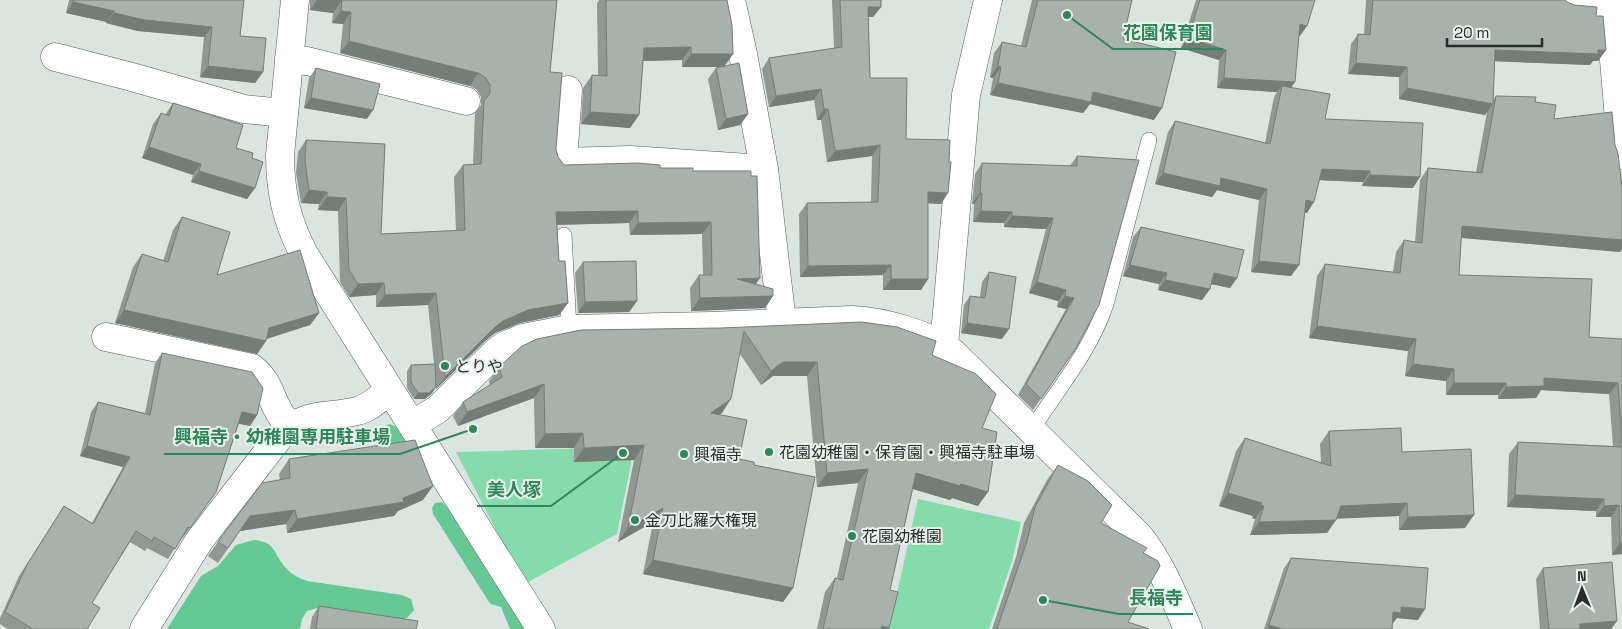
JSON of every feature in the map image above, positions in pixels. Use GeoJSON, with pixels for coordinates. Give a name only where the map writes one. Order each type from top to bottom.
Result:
{"type":"FeatureCollection","features":[{"type":"Feature","properties":{"kind":"street"},"geometry":{"type":"LineString","coordinates":[[295,0],[280,176],[282,197],[292,230],[304,254],[541,629]]}},
{"type":"Feature","properties":{"kind":"street"},"geometry":{"type":"LineString","coordinates":[[731,0],[764,169],[782,322]]}},
{"type":"Feature","properties":{"kind":"street"},"geometry":{"type":"LineString","coordinates":[[941,344],[945,335],[966,96],[988,0]]}},
{"type":"Feature","properties":{"kind":"street"},"geometry":{"type":"LineString","coordinates":[[1568,0],[1608,2],[1622,155]]}},
{"type":"Feature","properties":{"kind":"street"},"geometry":{"type":"LineString","coordinates":[[55,57],[244,109],[284,113]]}},
{"type":"Feature","properties":{"kind":"street"},"geometry":{"type":"LineString","coordinates":[[289,59],[307,61],[466,101]]}},
{"type":"Feature","properties":{"kind":"street"},"geometry":{"type":"LineString","coordinates":[[568,90],[562,162],[630,160],[764,169]]}},
{"type":"Feature","properties":{"kind":"street"},"geometry":{"type":"LineString","coordinates":[[412,425],[438,409],[496,352],[504,346],[523,338],[569,329],[870,320],[941,344],[953,353],[1152,552],[1188,629]]}},
{"type":"Feature","properties":{"kind":"street"},"geometry":{"type":"LineString","coordinates":[[106,337],[252,368],[261,375],[278,410],[290,427]]}},
{"type":"Feature","properties":{"kind":"street"},"geometry":{"type":"LineString","coordinates":[[144,629],[199,541],[280,436],[290,427],[303,420],[317,416],[358,411],[390,391]]}},
{"type":"Feature","properties":{"kind":"lane"},"geometry":{"type":"LineString","coordinates":[[1030,429],[1038,420],[1100,324],[1150,140]]}},
{"type":"Feature","properties":{"kind":"lane"},"geometry":{"type":"LineString","coordinates":[[564,235],[569,329]]}},
{"type":"Feature","properties":{"kind":"green space"},"geometry":{"type":"Polygon","coordinates":[[[390,424],[396,427],[423,469],[391,482],[383,433],[385,426],[390,424]]]}},
{"type":"Feature","properties":{"kind":"green space"},"geometry":{"type":"Polygon","coordinates":[[[637,433],[617,534],[528,582],[498,534],[456,452],[591,448],[637,433]]]}},
{"type":"Feature","properties":{"kind":"green space"},"geometry":{"type":"Polygon","coordinates":[[[918,499],[1021,522],[1012,561],[989,629],[889,629],[918,499]]]}},
{"type":"Feature","properties":{"kind":"green space"},"geometry":{"type":"Polygon","coordinates":[[[442,502],[524,629],[510,629],[501,607],[489,602],[433,514],[432,508],[435,503],[442,502]]]}},
{"type":"Feature","properties":{"kind":"green space"},"geometry":{"type":"Polygon","coordinates":[[[254,540],[271,546],[286,568],[301,579],[402,595],[411,599],[414,610],[407,618],[398,620],[318,608],[307,611],[302,619],[300,629],[167,629],[201,576],[218,566],[236,545],[254,540]]]}},
{"type":"Feature","properties":{"kind":"building"},"geometry":{"type":"Polygon","coordinates":[[[74,0],[244,0],[240,36],[266,38],[263,72],[208,66],[212,27],[145,20],[73,2],[74,0]]]}},
{"type":"Feature","properties":{"kind":"building"},"geometry":{"type":"Polygon","coordinates":[[[342,0],[557,0],[550,72],[562,73],[556,149],[558,157],[564,165],[638,163],[660,165],[660,168],[693,168],[693,171],[751,171],[751,176],[757,176],[760,278],[737,279],[773,289],[773,296],[700,298],[699,275],[712,275],[711,222],[638,223],[638,211],[556,212],[559,261],[565,261],[568,303],[528,310],[503,321],[445,377],[436,293],[385,295],[384,283],[358,284],[349,270],[346,198],[327,197],[327,192],[309,190],[305,161],[306,140],[385,144],[381,234],[465,230],[463,165],[481,164],[484,101],[490,93],[490,85],[486,78],[478,73],[349,41],[351,12],[341,11],[342,0]]]}},
{"type":"Feature","properties":{"kind":"building"},"geometry":{"type":"Polygon","coordinates":[[[606,0],[727,0],[732,25],[733,54],[691,54],[691,47],[644,48],[639,115],[590,112],[592,75],[607,76],[606,0]]]}},
{"type":"Feature","properties":{"kind":"building"},"geometry":{"type":"Polygon","coordinates":[[[840,0],[881,0],[881,7],[868,7],[870,78],[907,78],[906,139],[950,140],[949,162],[951,162],[948,193],[928,192],[928,279],[891,279],[891,265],[808,266],[807,203],[878,202],[880,145],[835,151],[828,109],[824,109],[821,89],[776,96],[769,58],[842,47],[840,0]]]}},
{"type":"Feature","properties":{"kind":"building"},"geometry":{"type":"Polygon","coordinates":[[[1038,0],[1132,0],[1123,39],[1176,52],[1162,108],[1093,92],[1091,102],[998,83],[1001,67],[998,66],[1002,42],[1026,47],[1038,0]]]}},
{"type":"Feature","properties":{"kind":"building"},"geometry":{"type":"Polygon","coordinates":[[[1200,0],[1315,0],[1307,26],[1300,24],[1295,82],[1224,78],[1226,50],[1188,38],[1200,0]]]}},
{"type":"Feature","properties":{"kind":"building"},"geometry":{"type":"Polygon","coordinates":[[[1373,0],[1565,0],[1574,5],[1597,7],[1596,16],[1603,16],[1606,50],[1598,50],[1598,54],[1495,50],[1493,104],[1407,88],[1407,67],[1356,63],[1358,34],[1370,35],[1373,0]]]}},
{"type":"Feature","properties":{"kind":"building"},"geometry":{"type":"Polygon","coordinates":[[[739,63],[748,114],[726,119],[716,68],[739,63]]]}},
{"type":"Feature","properties":{"kind":"building"},"geometry":{"type":"Polygon","coordinates":[[[316,68],[380,84],[373,110],[311,98],[316,68]]]}},
{"type":"Feature","properties":{"kind":"building"},"geometry":{"type":"Polygon","coordinates":[[[1282,86],[1330,94],[1325,119],[1423,123],[1420,177],[1370,175],[1370,171],[1322,169],[1314,202],[1306,200],[1299,265],[1259,261],[1267,189],[1221,178],[1220,186],[1163,173],[1175,121],[1270,144],[1282,86]]]}},
{"type":"Feature","properties":{"kind":"building"},"geometry":{"type":"Polygon","coordinates":[[[1496,96],[1536,97],[1535,102],[1556,105],[1554,119],[1612,112],[1622,188],[1622,240],[1462,226],[1459,275],[1592,279],[1589,337],[1622,339],[1622,443],[1618,383],[1544,378],[1544,386],[1506,387],[1506,383],[1454,383],[1454,369],[1413,364],[1416,339],[1317,326],[1325,264],[1400,273],[1404,240],[1422,243],[1428,168],[1482,173],[1496,96]]]}},
{"type":"Feature","properties":{"kind":"building"},"geometry":{"type":"Polygon","coordinates":[[[173,103],[243,125],[236,148],[253,153],[252,158],[263,162],[255,188],[199,171],[201,164],[149,147],[161,113],[169,116],[173,103]]]}},
{"type":"Feature","properties":{"kind":"building"},"geometry":{"type":"Polygon","coordinates":[[[1077,156],[1139,160],[1099,305],[1076,348],[1041,399],[1026,384],[1074,298],[1065,296],[1066,290],[1037,282],[1053,218],[1012,216],[1012,212],[981,211],[982,163],[1077,166],[1077,156]]]}},
{"type":"Feature","properties":{"kind":"building"},"geometry":{"type":"Polygon","coordinates":[[[182,217],[230,232],[217,275],[300,250],[319,313],[269,328],[266,341],[124,310],[142,254],[168,262],[182,217]]]}},
{"type":"Feature","properties":{"kind":"building"},"geometry":{"type":"Polygon","coordinates":[[[1141,227],[1244,250],[1237,278],[1214,273],[1210,289],[1165,280],[1167,273],[1130,265],[1141,227]]]}},
{"type":"Feature","properties":{"kind":"building"},"geometry":{"type":"Polygon","coordinates":[[[636,261],[637,301],[585,302],[583,262],[636,261]]]}},
{"type":"Feature","properties":{"kind":"building"},"geometry":{"type":"Polygon","coordinates":[[[989,272],[1016,277],[1009,329],[967,323],[970,296],[985,298],[989,272]]]}},
{"type":"Feature","properties":{"kind":"building"},"geometry":{"type":"Polygon","coordinates":[[[862,322],[897,327],[936,341],[932,355],[976,374],[996,394],[982,428],[997,432],[988,492],[916,473],[890,590],[898,592],[889,628],[882,626],[881,629],[823,629],[835,578],[843,580],[868,469],[827,473],[817,362],[783,362],[771,371],[744,331],[731,399],[711,413],[747,420],[739,459],[754,462],[754,465],[815,477],[793,588],[653,560],[663,508],[628,528],[644,445],[584,448],[583,433],[545,434],[544,384],[467,412],[463,402],[502,377],[499,367],[522,346],[537,339],[581,330],[721,328],[862,322]]]}},
{"type":"Feature","properties":{"kind":"building"},"geometry":{"type":"Polygon","coordinates":[[[162,353],[252,372],[263,388],[257,415],[242,412],[216,492],[190,528],[188,527],[175,549],[154,537],[152,541],[136,531],[92,603],[100,608],[87,629],[33,629],[5,612],[27,565],[64,506],[93,524],[130,457],[87,446],[98,402],[150,415],[162,353]]]}},
{"type":"Feature","properties":{"kind":"building"},"geometry":{"type":"Polygon","coordinates":[[[435,364],[436,387],[429,393],[418,393],[411,382],[411,365],[435,364]]]}},
{"type":"Feature","properties":{"kind":"building"},"geometry":{"type":"Polygon","coordinates":[[[1401,428],[1402,452],[1471,449],[1474,515],[1408,517],[1407,503],[1341,506],[1336,520],[1259,522],[1264,506],[1261,505],[1262,503],[1228,493],[1245,438],[1331,466],[1329,431],[1401,428]]]}},
{"type":"Feature","properties":{"kind":"building"},"geometry":{"type":"Polygon","coordinates":[[[415,440],[433,486],[403,498],[404,502],[297,519],[295,510],[250,516],[228,548],[218,542],[262,483],[290,478],[289,459],[415,440]]]}},
{"type":"Feature","properties":{"kind":"building"},"geometry":{"type":"Polygon","coordinates":[[[1518,442],[1622,447],[1622,543],[1620,543],[1619,505],[1604,506],[1604,499],[1515,495],[1518,442]]]}},
{"type":"Feature","properties":{"kind":"building"},"geometry":{"type":"Polygon","coordinates":[[[1058,465],[1088,481],[1112,505],[1101,523],[1147,548],[1143,553],[1158,561],[1160,566],[1128,622],[1149,629],[997,629],[1027,541],[1035,507],[1058,465]]]}},
{"type":"Feature","properties":{"kind":"building"},"geometry":{"type":"Polygon","coordinates":[[[1291,558],[1428,568],[1425,609],[1401,607],[1401,613],[1393,612],[1392,629],[1282,629],[1269,625],[1291,558]]]}},
{"type":"Feature","properties":{"kind":"building"},"geometry":{"type":"Polygon","coordinates":[[[1612,562],[1617,621],[1580,624],[1580,629],[1549,629],[1543,568],[1612,562]]]}},
{"type":"Feature","properties":{"kind":"building"},"geometry":{"type":"Polygon","coordinates":[[[319,606],[418,621],[416,629],[316,629],[319,606]]]}},
{"type":"Feature","properties":{"kind":"place","name":"花園保育園"},"geometry":{"type":"Point","coordinates":[1067,15]}},
{"type":"Feature","properties":{"kind":"place","name":"とりや"},"geometry":{"type":"Point","coordinates":[445,366]}},
{"type":"Feature","properties":{"kind":"place","name":"興福寺・幼稚園専用駐車場"},"geometry":{"type":"Point","coordinates":[473,429]}},
{"type":"Feature","properties":{"kind":"place","name":"花園幼稚園・保育園・興福寺駐車場"},"geometry":{"type":"Point","coordinates":[769,452]}},
{"type":"Feature","properties":{"kind":"place","name":"美人塚"},"geometry":{"type":"Point","coordinates":[623,453]}},
{"type":"Feature","properties":{"kind":"place","name":"興福寺"},"geometry":{"type":"Point","coordinates":[684,454]}},
{"type":"Feature","properties":{"kind":"place","name":"金刀比羅大権現"},"geometry":{"type":"Point","coordinates":[635,520]}},
{"type":"Feature","properties":{"kind":"place","name":"花園幼稚園"},"geometry":{"type":"Point","coordinates":[852,536]}},
{"type":"Feature","properties":{"kind":"place","name":"長福寺"},"geometry":{"type":"Point","coordinates":[1043,600]}}]}
